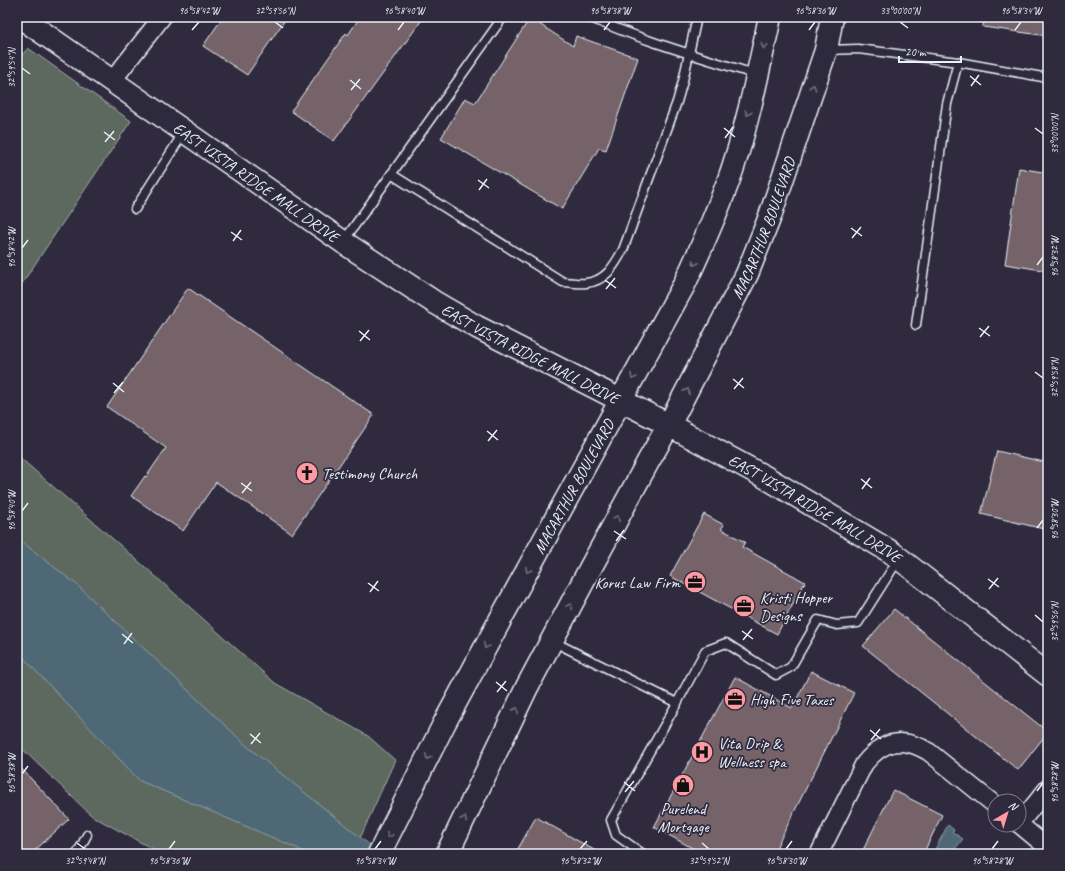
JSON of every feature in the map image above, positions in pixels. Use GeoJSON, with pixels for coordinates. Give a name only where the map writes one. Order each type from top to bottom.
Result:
{"type":"FeatureCollection","features":[{"type":"Feature","properties":{"kind":"main road","name":"EAST VISTA RIDGE MALL DRIVE"},"geometry":{"type":"LineString","coordinates":[[20,17],[343,242],[434,302],[476,327],[669,425],[765,477],[891,552],[1048,674]]}},
{"type":"Feature","properties":{"kind":"main road","name":"MACARTHUR BOULEVARD"},"geometry":{"type":"LineString","coordinates":[[379,854],[449,716],[620,400],[684,286],[707,236],[728,180],[752,99],[770,17]]}},
{"type":"Feature","properties":{"kind":"main road","name":"MACARTHUR BOULEVARD"},"geometry":{"type":"LineString","coordinates":[[447,854],[527,687],[637,481],[669,425],[747,274],[769,219],[826,50],[832,17]]}},
{"type":"Feature","properties":{"kind":"street"},"geometry":{"type":"LineString","coordinates":[[112,81],[162,17]]}},
{"type":"Feature","properties":{"kind":"street"},"geometry":{"type":"LineString","coordinates":[[819,854],[864,764],[872,754],[882,747],[894,743],[906,742],[918,745],[929,752],[987,799]]}},
{"type":"Feature","properties":{"kind":"street"},"geometry":{"type":"LineString","coordinates":[[1027,814],[1048,788]]}},
{"type":"Feature","properties":{"kind":"street"},"geometry":{"type":"LineString","coordinates":[[1027,830],[1047,845]]}},
{"type":"Feature","properties":{"kind":"lane"},"geometry":{"type":"LineString","coordinates":[[343,242],[503,17]]}},
{"type":"Feature","properties":{"kind":"lane"},"geometry":{"type":"LineString","coordinates":[[589,17],[607,25],[757,75]]}},
{"type":"Feature","properties":{"kind":"lane"},"geometry":{"type":"LineString","coordinates":[[391,174],[564,282],[586,283],[604,277],[616,263],[624,250],[677,102],[697,17]]}},
{"type":"Feature","properties":{"kind":"lane"},"geometry":{"type":"LineString","coordinates":[[826,50],[858,49],[958,62],[1048,78]]}},
{"type":"Feature","properties":{"kind":"lane"},"geometry":{"type":"LineString","coordinates":[[916,325],[947,104],[958,62]]}},
{"type":"Feature","properties":{"kind":"lane"},"geometry":{"type":"LineString","coordinates":[[135,209],[184,132]]}},
{"type":"Feature","properties":{"kind":"lane"},"geometry":{"type":"LineString","coordinates":[[643,854],[616,835],[611,820],[678,703],[705,651],[726,644],[776,675],[791,667],[818,620],[837,625],[858,623],[899,558]]}},
{"type":"Feature","properties":{"kind":"lane"},"geometry":{"type":"LineString","coordinates":[[552,640],[678,703]]}},
{"type":"Feature","properties":{"kind":"lane"},"geometry":{"type":"LineString","coordinates":[[77,854],[87,835]]}},
{"type":"Feature","properties":{"kind":"green space"},"geometry":{"type":"Polygon","coordinates":[[[28,48],[131,121],[17,291],[17,61],[28,48]]]}},
{"type":"Feature","properties":{"kind":"green space"},"geometry":{"type":"Polygon","coordinates":[[[17,455],[275,683],[368,736],[395,760],[353,854],[162,854],[92,816],[17,744],[17,455]]]}},
{"type":"Feature","properties":{"kind":"water"},"geometry":{"type":"Polygon","coordinates":[[[17,538],[76,584],[248,747],[381,854],[306,854],[299,849],[140,781],[17,651],[17,538]]]}},
{"type":"Feature","properties":{"kind":"water"},"geometry":{"type":"Polygon","coordinates":[[[948,825],[954,830],[952,832],[963,839],[951,854],[937,854],[934,851],[948,825]]]}},
{"type":"Feature","properties":{"kind":"building"},"geometry":{"type":"Polygon","coordinates":[[[223,17],[287,17],[247,75],[203,46],[223,17]]]}},
{"type":"Feature","properties":{"kind":"building"},"geometry":{"type":"Polygon","coordinates":[[[360,17],[424,17],[334,141],[291,111],[346,33],[348,35],[360,17]]]}},
{"type":"Feature","properties":{"kind":"building"},"geometry":{"type":"Polygon","coordinates":[[[984,17],[1048,17],[1048,36],[983,27],[984,17]]]}},
{"type":"Feature","properties":{"kind":"building"},"geometry":{"type":"Polygon","coordinates":[[[530,18],[573,46],[576,36],[638,58],[606,150],[599,148],[562,209],[441,138],[465,98],[475,103],[530,18]]]}},
{"type":"Feature","properties":{"kind":"building"},"geometry":{"type":"Polygon","coordinates":[[[1019,168],[1048,173],[1048,271],[1005,264],[1019,168]]]}},
{"type":"Feature","properties":{"kind":"building"},"geometry":{"type":"Polygon","coordinates":[[[188,288],[374,415],[292,534],[216,482],[183,531],[131,496],[166,448],[107,407],[188,288]]]}},
{"type":"Feature","properties":{"kind":"building"},"geometry":{"type":"Polygon","coordinates":[[[997,451],[1048,463],[1048,530],[981,514],[997,451]]]}},
{"type":"Feature","properties":{"kind":"building"},"geometry":{"type":"Polygon","coordinates":[[[704,514],[724,525],[721,529],[745,542],[742,547],[805,582],[777,634],[670,576],[704,514]]]}},
{"type":"Feature","properties":{"kind":"building"},"geometry":{"type":"Polygon","coordinates":[[[894,609],[1048,732],[1018,770],[863,646],[894,609]]]}},
{"type":"Feature","properties":{"kind":"building"},"geometry":{"type":"Polygon","coordinates":[[[811,671],[854,693],[773,854],[721,854],[710,849],[707,854],[703,854],[654,827],[735,677],[792,708],[811,671]]]}},
{"type":"Feature","properties":{"kind":"building"},"geometry":{"type":"Polygon","coordinates":[[[17,764],[69,819],[31,854],[17,854],[17,764]]]}},
{"type":"Feature","properties":{"kind":"building"},"geometry":{"type":"Polygon","coordinates":[[[893,790],[942,815],[923,854],[861,854],[893,790]]]}},
{"type":"Feature","properties":{"kind":"building"},"geometry":{"type":"Polygon","coordinates":[[[536,817],[601,854],[515,854],[536,817]]]}},
{"type":"Feature","properties":{"kind":"place","name":"Testimony Church"},"geometry":{"type":"Point","coordinates":[307,473]}},
{"type":"Feature","properties":{"kind":"place","name":"Korus Law Firm"},"geometry":{"type":"Point","coordinates":[695,582]}},
{"type":"Feature","properties":{"kind":"place","name":"Kristi Hopper Designs"},"geometry":{"type":"Point","coordinates":[744,606]}},
{"type":"Feature","properties":{"kind":"place","name":"High Five Taxes"},"geometry":{"type":"Point","coordinates":[735,699]}},
{"type":"Feature","properties":{"kind":"place","name":"Vita Drip & Wellness spa"},"geometry":{"type":"Point","coordinates":[702,752]}},
{"type":"Feature","properties":{"kind":"place","name":"Purelend Mortgage"},"geometry":{"type":"Point","coordinates":[683,785]}}]}
